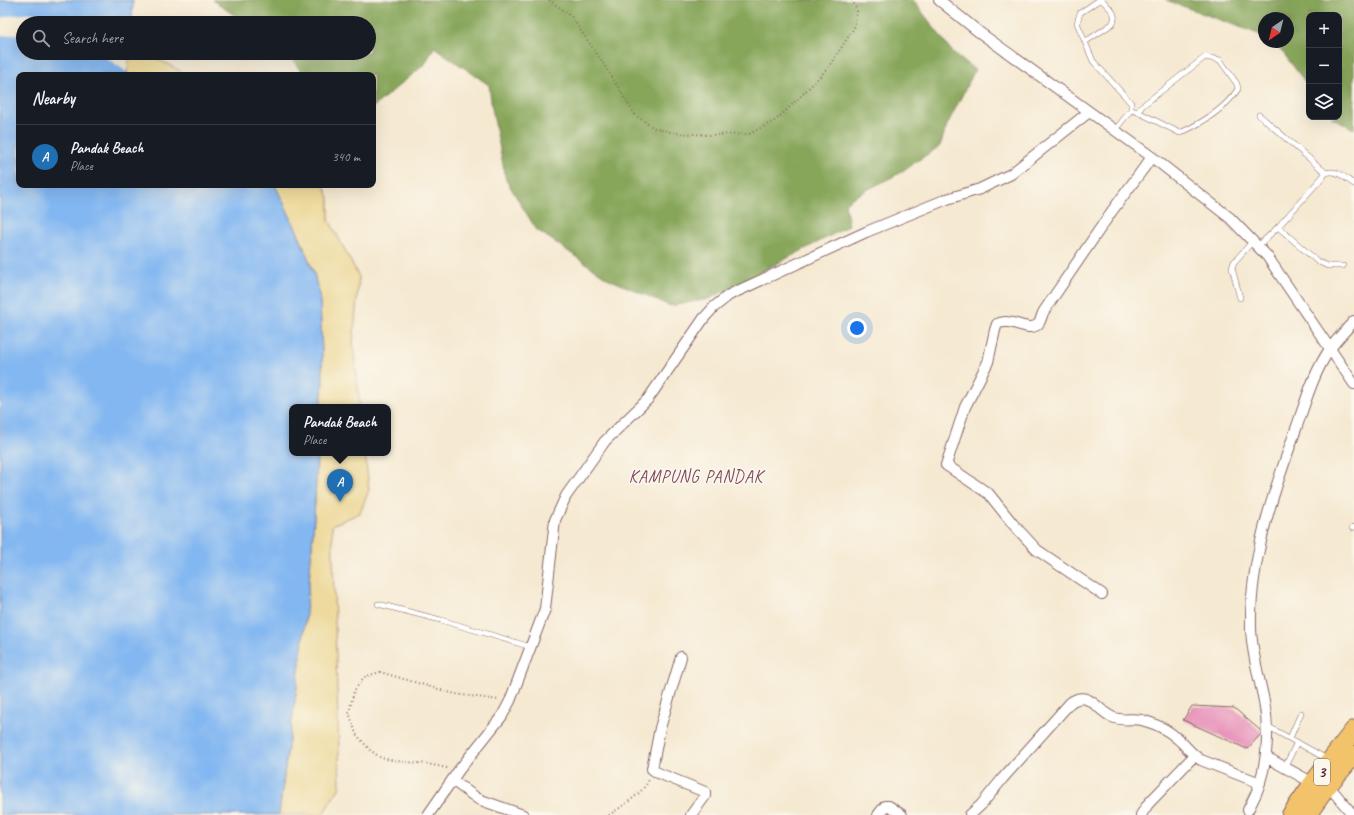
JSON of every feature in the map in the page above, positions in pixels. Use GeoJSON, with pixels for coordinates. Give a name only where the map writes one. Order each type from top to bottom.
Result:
{"type":"FeatureCollection","features":[{"type":"Feature","properties":{"kind":"highway","name":"3"},"geometry":{"type":"LineString","coordinates":[[1307,815],[1330,761],[1354,730]]}},
{"type":"Feature","properties":{"kind":"highway","name":"3"},"geometry":{"type":"LineString","coordinates":[[1291,815],[1321,784],[1354,755]]}},
{"type":"Feature","properties":{"kind":"street"},"geometry":{"type":"LineString","coordinates":[[939,0],[978,32],[1152,157],[1230,218],[1267,256],[1354,384]]}},
{"type":"Feature","properties":{"kind":"street"},"geometry":{"type":"LineString","coordinates":[[428,815],[459,770],[502,716],[510,701],[545,609],[556,520],[566,496],[605,441],[648,399],[704,318],[714,307],[729,295],[866,232],[947,200],[980,189],[1011,174],[1089,112]]}},
{"type":"Feature","properties":{"kind":"street"},"geometry":{"type":"LineString","coordinates":[[1102,594],[1037,550],[1013,524],[989,494],[946,465],[965,407],[988,362],[994,330],[997,324],[1007,321],[1028,327],[1039,323],[1044,311],[1104,223],[1152,157]]}},
{"type":"Feature","properties":{"kind":"street"},"geometry":{"type":"LineString","coordinates":[[1248,810],[1260,783],[1266,757],[1267,726],[1264,702],[1255,662],[1251,630],[1253,580],[1265,525],[1279,478],[1314,380],[1330,349],[1354,321]]}},
{"type":"Feature","properties":{"kind":"street"},"geometry":{"type":"LineString","coordinates":[[681,657],[660,728],[652,769],[658,773],[705,792],[706,796],[691,815]]}},
{"type":"Feature","properties":{"kind":"street"},"geometry":{"type":"LineString","coordinates":[[970,815],[981,805],[1008,772],[1076,698],[1088,700],[1111,717],[1118,720],[1136,718],[1146,721],[1170,733],[1194,756],[1201,760],[1260,783]]}},
{"type":"Feature","properties":{"kind":"street"},"geometry":{"type":"LineString","coordinates":[[1141,815],[1148,804],[1194,756]]}},
{"type":"Feature","properties":{"kind":"street"},"geometry":{"type":"LineString","coordinates":[[1266,757],[1321,784],[1353,815]]}},
{"type":"Feature","properties":{"kind":"street"},"geometry":{"type":"LineString","coordinates":[[452,780],[478,799],[524,815]]}},
{"type":"Feature","properties":{"kind":"street"},"geometry":{"type":"LineString","coordinates":[[878,815],[884,806],[889,806],[902,815]]}},
{"type":"Feature","properties":{"kind":"lane"},"geometry":{"type":"LineString","coordinates":[[1085,42],[1112,24],[1115,20],[1115,14],[1101,0],[1080,13],[1077,23],[1085,42],[1093,60],[1130,103],[1130,110],[1115,130]]}},
{"type":"Feature","properties":{"kind":"lane"},"geometry":{"type":"LineString","coordinates":[[1130,110],[1138,112],[1180,133],[1198,124],[1216,111],[1233,96],[1238,89],[1237,84],[1220,60],[1204,57],[1142,106],[1138,112]]}},
{"type":"Feature","properties":{"kind":"lane"},"geometry":{"type":"LineString","coordinates":[[1259,115],[1326,173]]}},
{"type":"Feature","properties":{"kind":"lane"},"geometry":{"type":"LineString","coordinates":[[1240,298],[1232,268],[1234,262],[1278,227],[1326,173],[1331,171],[1337,172],[1354,184]]}},
{"type":"Feature","properties":{"kind":"lane"},"geometry":{"type":"LineString","coordinates":[[1278,227],[1317,262],[1328,266],[1343,266]]}},
{"type":"Feature","properties":{"kind":"lane"},"geometry":{"type":"LineString","coordinates":[[378,604],[441,620],[530,647]]}},
{"type":"Feature","properties":{"kind":"lane"},"geometry":{"type":"LineString","coordinates":[[1290,738],[1301,713]]}},
{"type":"Feature","properties":{"kind":"lane"},"geometry":{"type":"LineString","coordinates":[[1267,726],[1330,761]]}},
{"type":"Feature","properties":{"kind":"lane"},"geometry":{"type":"LineString","coordinates":[[1285,767],[1296,742]]}},
{"type":"Feature","properties":{"kind":"path"},"geometry":{"type":"LineString","coordinates":[[549,0],[570,15],[603,63],[635,115],[654,128],[675,133],[710,135],[749,134],[776,120],[828,68],[854,28],[857,11],[852,0]]}},
{"type":"Feature","properties":{"kind":"path"},"geometry":{"type":"LineString","coordinates":[[459,770],[428,764],[396,762],[381,758],[370,750],[356,734],[349,712],[354,691],[364,677],[380,672],[455,694],[510,701]]}},
{"type":"Feature","properties":{"kind":"path"},"geometry":{"type":"LineString","coordinates":[[609,815],[639,792],[648,782],[652,769]]}},
{"type":"Feature","properties":{"kind":"green space"},"geometry":{"type":"Polygon","coordinates":[[[213,0],[913,0],[954,54],[975,70],[947,125],[940,146],[896,175],[855,196],[845,203],[849,226],[709,299],[670,306],[607,278],[536,229],[506,180],[489,85],[434,47],[425,64],[376,105],[376,72],[302,72],[292,60],[376,60],[376,16],[235,16],[213,0]]]}},
{"type":"Feature","properties":{"kind":"green space"},"geometry":{"type":"Polygon","coordinates":[[[1166,0],[1354,0],[1354,129],[1337,120],[1342,120],[1342,12],[1306,12],[1306,83],[1280,48],[1294,48],[1294,12],[1258,12],[1258,34],[1166,0]]]}},
{"type":"Feature","properties":{"kind":"sand"},"geometry":{"type":"Polygon","coordinates":[[[129,60],[160,60],[182,72],[127,72],[129,60]]]}},
{"type":"Feature","properties":{"kind":"sand"},"geometry":{"type":"Polygon","coordinates":[[[276,188],[325,188],[329,198],[329,220],[359,277],[353,344],[360,404],[321,404],[323,381],[320,300],[314,273],[298,233],[276,188]]]}},
{"type":"Feature","properties":{"kind":"sand"},"geometry":{"type":"Polygon","coordinates":[[[317,456],[365,456],[369,490],[360,513],[332,525],[340,787],[322,815],[279,815],[300,668],[313,526],[317,456]]]}},
{"type":"Feature","properties":{"kind":"water"},"geometry":{"type":"Polygon","coordinates":[[[0,0],[133,0],[132,16],[16,16],[16,60],[129,60],[127,72],[16,72],[16,188],[276,188],[298,233],[314,273],[320,300],[323,381],[321,404],[289,404],[289,456],[317,456],[313,526],[300,668],[279,815],[0,815],[0,0]]]}},
{"type":"Feature","properties":{"kind":"pier"},"geometry":{"type":"Polygon","coordinates":[[[31,13],[54,16],[16,16],[16,34],[0,36],[0,18],[31,13]]]}},
{"type":"Feature","properties":{"kind":"pier"},"geometry":{"type":"Polygon","coordinates":[[[109,60],[129,60],[127,72],[109,60]]]}},
{"type":"Feature","properties":{"kind":"building"},"geometry":{"type":"Polygon","coordinates":[[[1192,706],[1234,708],[1261,731],[1261,734],[1247,749],[1183,720],[1192,706]]]}},
{"type":"Feature","properties":{"kind":"place","name":"Pandak Beach"},"geometry":{"type":"Point","coordinates":[340,502]}},
{"type":"Feature","properties":{"kind":"district","name":"KAMPUNG PANDAK"},"geometry":{"type":"Point","coordinates":[696,476]}}]}
